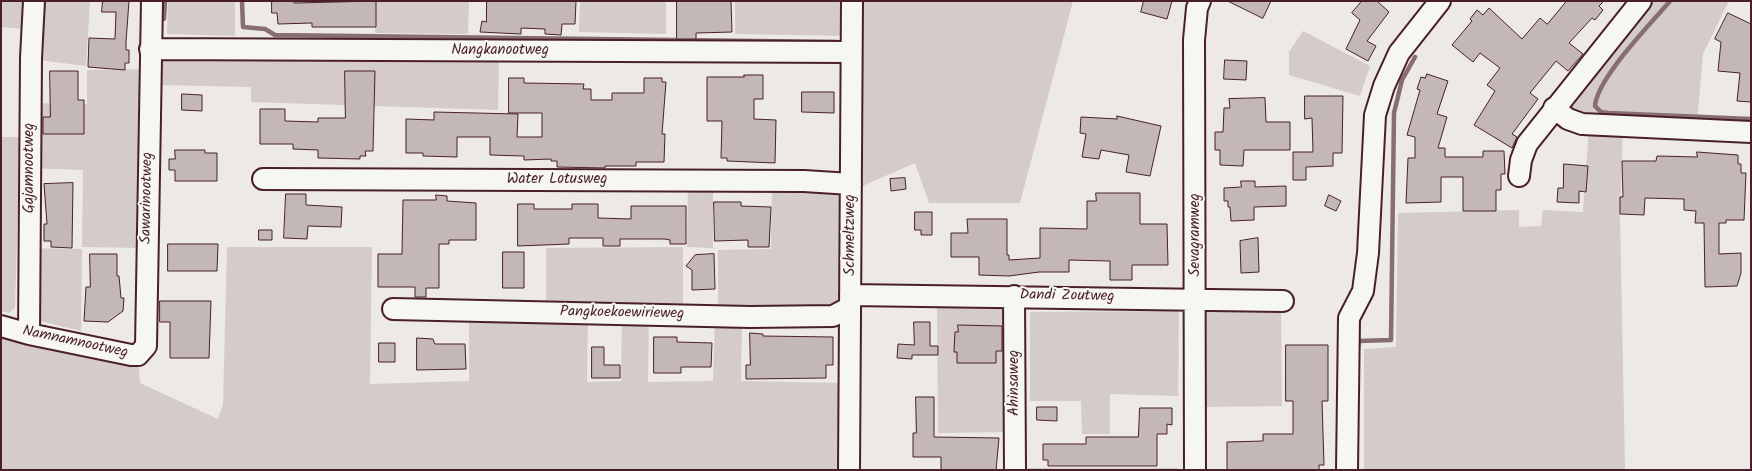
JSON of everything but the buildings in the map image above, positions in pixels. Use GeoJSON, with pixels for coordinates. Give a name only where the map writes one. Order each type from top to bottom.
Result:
{"type":"FeatureCollection","features":[{"type":"Feature","properties":{"kind":"street","name":"Gajamnootweg"},"geometry":{"type":"LineString","coordinates":[[29,334],[31,58],[34,1]]}},
{"type":"Feature","properties":{"kind":"street","name":"Sawarinootweg"},"geometry":{"type":"LineString","coordinates":[[146,346],[152,1]]}},
{"type":"Feature","properties":{"kind":"street","name":"Schmeltzweg"},"geometry":{"type":"LineString","coordinates":[[849,470],[850,52],[852,1]]}},
{"type":"Feature","properties":{"kind":"street","name":"Sevagramweg"},"geometry":{"type":"LineString","coordinates":[[1195,470],[1194,40],[1197,8],[1200,1]]}},
{"type":"Feature","properties":{"kind":"street"},"geometry":{"type":"LineString","coordinates":[[1347,470],[1349,318],[1363,291],[1368,253],[1376,115],[1384,86],[1399,53],[1440,1]]}},
{"type":"Feature","properties":{"kind":"street"},"geometry":{"type":"LineString","coordinates":[[1519,176],[1521,160],[1527,144],[1641,1]]}},
{"type":"Feature","properties":{"kind":"street","name":"Nangkanootweg"},"geometry":{"type":"LineString","coordinates":[[150,49],[850,52]]}},
{"type":"Feature","properties":{"kind":"street"},"geometry":{"type":"LineString","coordinates":[[1554,108],[1568,119],[1582,124],[1751,132]]}},
{"type":"Feature","properties":{"kind":"street","name":"Water Lotusweg"},"geometry":{"type":"LineString","coordinates":[[263,179],[804,181],[851,184]]}},
{"type":"Feature","properties":{"kind":"street","name":"Dandi Zoutweg"},"geometry":{"type":"LineString","coordinates":[[850,301],[1014,296],[1283,301]]}},
{"type":"Feature","properties":{"kind":"street","name":"Ahinsaweg"},"geometry":{"type":"LineString","coordinates":[[1014,296],[1016,470]]}},
{"type":"Feature","properties":{"kind":"street","name":"Pangkoekoewirieweg"},"geometry":{"type":"LineString","coordinates":[[392,309],[750,317],[833,316],[850,301]]}},
{"type":"Feature","properties":{"kind":"street","name":"Namnamnootweg"},"geometry":{"type":"LineString","coordinates":[[1,326],[29,334],[131,355],[138,355],[146,346]]}},
{"type":"Feature","properties":{"kind":"shaded area"},"geometry":{"type":"Polygon","coordinates":[[[1,1],[27,1],[24,29],[1,27],[1,1]]]}},
{"type":"Feature","properties":{"kind":"shaded area"},"geometry":{"type":"Polygon","coordinates":[[[36,1],[90,1],[86,66],[31,59],[36,1]]]}},
{"type":"Feature","properties":{"kind":"shaded area"},"geometry":{"type":"Polygon","coordinates":[[[168,1],[235,1],[235,36],[167,34],[168,1]]]}},
{"type":"Feature","properties":{"kind":"shaded area"},"geometry":{"type":"Polygon","coordinates":[[[375,1],[469,1],[468,34],[375,33],[375,1]]]}},
{"type":"Feature","properties":{"kind":"shaded area"},"geometry":{"type":"Polygon","coordinates":[[[580,1],[666,1],[666,34],[579,32],[580,1]]]}},
{"type":"Feature","properties":{"kind":"shaded area"},"geometry":{"type":"Polygon","coordinates":[[[735,1],[848,1],[847,36],[735,34],[735,1]]]}},
{"type":"Feature","properties":{"kind":"shaded area"},"geometry":{"type":"Polygon","coordinates":[[[859,1],[1073,1],[1020,203],[929,203],[915,163],[858,188],[859,1]]]}},
{"type":"Feature","properties":{"kind":"shaded area"},"geometry":{"type":"Polygon","coordinates":[[[1648,1],[1729,1],[1703,54],[1697,124],[1581,120],[1567,112],[1568,97],[1648,1]]]}},
{"type":"Feature","properties":{"kind":"shaded area"},"geometry":{"type":"Polygon","coordinates":[[[1303,31],[1370,66],[1360,96],[1289,75],[1289,52],[1303,31]]]}},
{"type":"Feature","properties":{"kind":"shaded area"},"geometry":{"type":"Polygon","coordinates":[[[162,56],[499,59],[498,110],[251,102],[251,87],[161,85],[162,56]]]}},
{"type":"Feature","properties":{"kind":"shaded area"},"geometry":{"type":"Polygon","coordinates":[[[146,69],[143,248],[82,247],[83,170],[27,168],[29,103],[87,104],[87,70],[146,69]]]}},
{"type":"Feature","properties":{"kind":"shaded area"},"geometry":{"type":"Polygon","coordinates":[[[1589,128],[1623,129],[1620,213],[1625,470],[1364,470],[1364,349],[1396,347],[1398,213],[1519,210],[1519,227],[1541,226],[1543,210],[1583,212],[1589,128]]]}},
{"type":"Feature","properties":{"kind":"shaded area"},"geometry":{"type":"Polygon","coordinates":[[[1,137],[20,137],[15,308],[9,313],[1,311],[1,137]]]}},
{"type":"Feature","properties":{"kind":"shaded area"},"geometry":{"type":"Polygon","coordinates":[[[688,185],[713,186],[713,248],[687,247],[688,185]]]}},
{"type":"Feature","properties":{"kind":"shaded area"},"geometry":{"type":"Polygon","coordinates":[[[772,187],[839,191],[843,198],[840,303],[785,308],[718,306],[718,250],[771,249],[772,187]]]}},
{"type":"Feature","properties":{"kind":"shaded area"},"geometry":{"type":"Polygon","coordinates":[[[227,247],[372,247],[370,384],[469,381],[469,313],[588,313],[587,382],[621,381],[622,315],[649,315],[648,382],[713,381],[715,315],[742,315],[741,381],[845,383],[844,470],[1,470],[1,321],[139,364],[140,383],[218,419],[223,404],[227,247]]]}},
{"type":"Feature","properties":{"kind":"shaded area"},"geometry":{"type":"Polygon","coordinates":[[[683,247],[683,307],[546,306],[546,248],[683,247]]]}},
{"type":"Feature","properties":{"kind":"shaded area"},"geometry":{"type":"Polygon","coordinates":[[[24,248],[82,249],[81,331],[31,319],[24,248]]]}},
{"type":"Feature","properties":{"kind":"shaded area"},"geometry":{"type":"Polygon","coordinates":[[[937,301],[1007,303],[1012,432],[938,433],[937,301]]]}},
{"type":"Feature","properties":{"kind":"shaded area"},"geometry":{"type":"Polygon","coordinates":[[[1281,303],[1282,406],[1201,407],[1203,308],[1281,303]]]}},
{"type":"Feature","properties":{"kind":"shaded area"},"geometry":{"type":"Polygon","coordinates":[[[1179,311],[1178,396],[1110,394],[1110,434],[1082,434],[1081,401],[1030,401],[1030,312],[1179,311]]]}},
{"type":"Feature","properties":{"kind":"shaded area"},"geometry":{"type":"Polygon","coordinates":[[[1020,468],[1178,468],[1178,470],[1020,470],[1020,468]]]}},
{"type":"Feature","properties":{"kind":"waterway"},"geometry":{"type":"LineString","coordinates":[[164,19],[165,1]]}},
{"type":"Feature","properties":{"kind":"waterway"},"geometry":{"type":"LineString","coordinates":[[242,1],[243,27],[265,29],[275,35],[836,42]]}},
{"type":"Feature","properties":{"kind":"waterway"},"geometry":{"type":"LineString","coordinates":[[1670,1],[1614,67],[1598,94],[1595,106],[1601,112],[1608,113],[1751,119]]}},
{"type":"Feature","properties":{"kind":"waterway"},"geometry":{"type":"LineString","coordinates":[[1358,347],[1359,341],[1391,340],[1394,113],[1402,80],[1415,57]]}}]}
